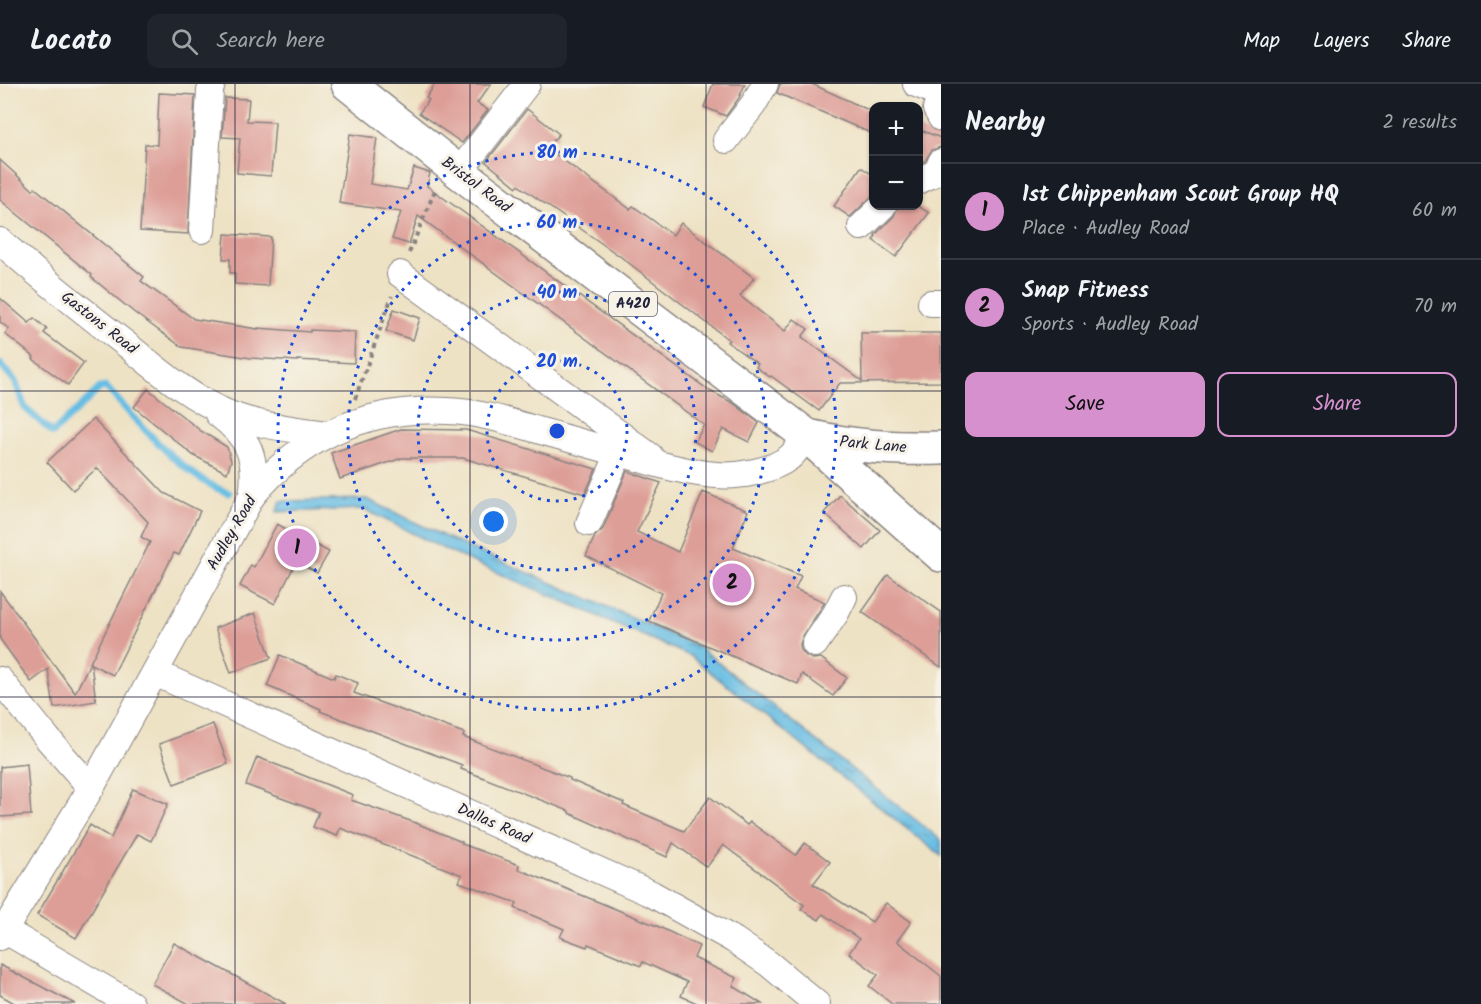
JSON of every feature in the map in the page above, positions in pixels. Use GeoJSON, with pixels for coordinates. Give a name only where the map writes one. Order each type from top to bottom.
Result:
{"type":"FeatureCollection","features":[{"type":"Feature","properties":{"kind":"main road","name":"Bristol Road"},"geometry":{"type":"LineString","coordinates":[[348,84],[459,172],[806,435]]}},
{"type":"Feature","properties":{"kind":"main road","name":"Park Lane"},"geometry":{"type":"LineString","coordinates":[[806,435],[865,447],[934,448]]}},
{"type":"Feature","properties":{"kind":"main road","name":"A420"},"geometry":{"type":"LineString","coordinates":[[806,435],[941,555]]}},
{"type":"Feature","properties":{"kind":"main road","name":"A420"},"geometry":{"type":"LineString","coordinates":[[899,519],[889,495],[888,475],[894,462],[900,457],[934,448]]}},
{"type":"Feature","properties":{"kind":"street"},"geometry":{"type":"LineString","coordinates":[[202,230],[212,84]]}},
{"type":"Feature","properties":{"kind":"street"},"geometry":{"type":"LineString","coordinates":[[459,172],[527,84]]}},
{"type":"Feature","properties":{"kind":"street"},"geometry":{"type":"LineString","coordinates":[[726,140],[753,105],[765,84]]}},
{"type":"Feature","properties":{"kind":"street"},"geometry":{"type":"LineString","coordinates":[[916,84],[941,102]]}},
{"type":"Feature","properties":{"kind":"street"},"geometry":{"type":"LineString","coordinates":[[923,179],[937,172],[941,162]]}},
{"type":"Feature","properties":{"kind":"street"},"geometry":{"type":"LineString","coordinates":[[861,227],[879,210]]}},
{"type":"Feature","properties":{"kind":"street","name":"Gastons Road"},"geometry":{"type":"LineString","coordinates":[[0,241],[42,279],[176,384],[224,418],[247,442],[255,474],[252,496]]}},
{"type":"Feature","properties":{"kind":"street"},"geometry":{"type":"LineString","coordinates":[[400,274],[663,466]]}},
{"type":"Feature","properties":{"kind":"street","name":"Gastons Road"},"geometry":{"type":"LineString","coordinates":[[201,401],[256,422],[327,434]]}},
{"type":"Feature","properties":{"kind":"street","name":"Audley Road"},"geometry":{"type":"LineString","coordinates":[[2,933],[91,788],[252,496],[288,458],[345,425],[413,410],[449,411],[512,423],[663,466],[718,476],[759,470],[787,459],[795,452],[806,435]]}},
{"type":"Feature","properties":{"kind":"street"},"geometry":{"type":"LineString","coordinates":[[589,523],[619,453]]}},
{"type":"Feature","properties":{"kind":"street"},"geometry":{"type":"LineString","coordinates":[[815,644],[831,622],[844,597]]}},
{"type":"Feature","properties":{"kind":"street","name":"Dallas Road"},"geometry":{"type":"LineString","coordinates":[[155,673],[652,894],[734,940],[769,964],[818,1004]]}},
{"type":"Feature","properties":{"kind":"street"},"geometry":{"type":"LineString","coordinates":[[0,680],[91,788]]}},
{"type":"Feature","properties":{"kind":"street"},"geometry":{"type":"LineString","coordinates":[[2,933],[131,1004]]}},
{"type":"Feature","properties":{"kind":"water"},"geometry":{"type":"Polygon","coordinates":[[[367,499],[454,541],[696,645],[941,840],[941,856],[690,656],[450,552],[364,509],[277,512],[281,501],[367,499]]]}},
{"type":"Feature","properties":{"kind":"building"},"geometry":{"type":"Polygon","coordinates":[[[435,84],[491,84],[477,103],[488,110],[462,143],[419,113],[429,100],[426,98],[435,84]]]}},
{"type":"Feature","properties":{"kind":"building"},"geometry":{"type":"Polygon","coordinates":[[[713,84],[745,84],[739,98],[726,116],[704,107],[713,84]]]}},
{"type":"Feature","properties":{"kind":"building"},"geometry":{"type":"Polygon","coordinates":[[[780,84],[812,84],[869,110],[869,132],[777,93],[780,84]]]}},
{"type":"Feature","properties":{"kind":"building"},"geometry":{"type":"Polygon","coordinates":[[[159,93],[195,95],[188,234],[140,231],[145,144],[157,145],[159,93]]]}},
{"type":"Feature","properties":{"kind":"building"},"geometry":{"type":"Polygon","coordinates":[[[225,98],[249,99],[247,121],[275,122],[271,176],[237,173],[240,138],[222,137],[225,98]]]}},
{"type":"Feature","properties":{"kind":"building"},"geometry":{"type":"Polygon","coordinates":[[[527,109],[559,134],[547,148],[630,209],[633,206],[673,235],[681,223],[754,278],[740,296],[785,331],[794,319],[808,329],[802,337],[862,381],[861,333],[941,333],[941,382],[840,383],[819,411],[756,367],[758,364],[727,342],[729,340],[621,257],[518,185],[517,187],[486,162],[527,109]]]}},
{"type":"Feature","properties":{"kind":"building"},"geometry":{"type":"Polygon","coordinates":[[[923,131],[941,138],[941,147],[932,150],[923,162],[923,131]]]}},
{"type":"Feature","properties":{"kind":"building"},"geometry":{"type":"Polygon","coordinates":[[[350,134],[377,138],[370,184],[407,190],[414,168],[430,173],[427,186],[710,391],[733,403],[759,423],[749,442],[723,429],[712,451],[695,442],[704,425],[418,216],[409,244],[392,239],[401,212],[339,203],[350,134]]]}},
{"type":"Feature","properties":{"kind":"building"},"geometry":{"type":"Polygon","coordinates":[[[0,160],[33,190],[35,188],[144,277],[141,281],[194,319],[258,329],[355,332],[354,363],[251,358],[182,347],[136,314],[0,200],[0,160]]]}},
{"type":"Feature","properties":{"kind":"building"},"geometry":{"type":"Polygon","coordinates":[[[861,167],[869,172],[869,199],[850,217],[834,206],[861,167]]]}},
{"type":"Feature","properties":{"kind":"building"},"geometry":{"type":"Polygon","coordinates":[[[923,209],[929,213],[896,257],[873,240],[896,210],[923,209]]]}},
{"type":"Feature","properties":{"kind":"building"},"geometry":{"type":"Polygon","coordinates":[[[225,234],[271,237],[268,286],[235,284],[235,273],[230,273],[230,259],[223,259],[225,234]]]}},
{"type":"Feature","properties":{"kind":"building"},"geometry":{"type":"Polygon","coordinates":[[[0,298],[29,323],[34,318],[47,329],[44,333],[84,363],[68,385],[33,359],[34,357],[5,334],[9,329],[0,322],[0,298]]]}},
{"type":"Feature","properties":{"kind":"building"},"geometry":{"type":"Polygon","coordinates":[[[394,309],[420,318],[413,340],[386,331],[394,309]]]}},
{"type":"Feature","properties":{"kind":"building"},"geometry":{"type":"Polygon","coordinates":[[[148,389],[201,431],[227,447],[231,461],[227,473],[193,455],[134,407],[148,389]]]}},
{"type":"Feature","properties":{"kind":"building"},"geometry":{"type":"Polygon","coordinates":[[[93,419],[164,493],[200,511],[179,555],[174,553],[113,675],[91,664],[96,701],[54,708],[48,669],[31,682],[0,639],[0,591],[75,693],[150,542],[141,537],[148,522],[97,468],[73,490],[47,462],[93,419]]]}},
{"type":"Feature","properties":{"kind":"building"},"geometry":{"type":"Polygon","coordinates":[[[401,429],[466,430],[596,469],[585,494],[463,458],[402,458],[340,479],[331,453],[401,429]]]}},
{"type":"Feature","properties":{"kind":"building"},"geometry":{"type":"Polygon","coordinates":[[[627,471],[661,483],[637,532],[678,552],[703,492],[748,511],[733,548],[801,576],[795,589],[825,602],[800,644],[806,656],[813,659],[821,658],[847,678],[833,696],[802,674],[798,684],[649,621],[661,593],[586,556],[595,536],[603,529],[627,471]]]}},
{"type":"Feature","properties":{"kind":"building"},"geometry":{"type":"Polygon","coordinates":[[[840,495],[880,530],[864,549],[824,513],[840,495]]]}},
{"type":"Feature","properties":{"kind":"building"},"geometry":{"type":"Polygon","coordinates":[[[277,524],[329,552],[317,573],[296,562],[275,604],[240,586],[251,565],[254,567],[277,524]]]}},
{"type":"Feature","properties":{"kind":"building"},"geometry":{"type":"Polygon","coordinates":[[[888,575],[941,612],[941,667],[862,612],[888,575]]]}},
{"type":"Feature","properties":{"kind":"building"},"geometry":{"type":"Polygon","coordinates":[[[255,613],[271,658],[231,673],[215,628],[255,613]]]}},
{"type":"Feature","properties":{"kind":"building"},"geometry":{"type":"Polygon","coordinates":[[[280,655],[334,678],[336,674],[358,683],[354,693],[464,733],[463,737],[570,778],[570,780],[624,803],[623,805],[684,831],[710,797],[747,825],[750,822],[796,855],[805,843],[830,862],[813,884],[872,922],[886,903],[911,922],[897,941],[941,976],[941,1004],[892,1004],[869,986],[878,975],[849,953],[859,939],[823,914],[819,920],[801,909],[804,905],[723,845],[707,867],[673,843],[667,857],[569,813],[569,811],[461,769],[462,765],[320,711],[321,709],[267,686],[280,655]]]}},
{"type":"Feature","properties":{"kind":"building"},"geometry":{"type":"Polygon","coordinates":[[[213,724],[228,764],[174,784],[159,744],[213,724]]]}},
{"type":"Feature","properties":{"kind":"building"},"geometry":{"type":"Polygon","coordinates":[[[257,757],[353,795],[351,800],[416,823],[462,842],[462,844],[519,865],[518,869],[657,926],[699,946],[694,958],[737,978],[733,986],[762,1004],[699,1004],[681,996],[687,982],[643,962],[641,966],[588,944],[587,947],[560,937],[564,929],[515,908],[517,903],[459,882],[462,875],[340,828],[337,836],[313,827],[319,812],[246,785],[257,757]]]}},
{"type":"Feature","properties":{"kind":"building"},"geometry":{"type":"Polygon","coordinates":[[[27,764],[31,815],[0,817],[0,767],[27,764]]]}},
{"type":"Feature","properties":{"kind":"building"},"geometry":{"type":"Polygon","coordinates":[[[133,789],[168,804],[151,841],[137,834],[76,938],[37,915],[90,825],[111,838],[133,789]]]}},
{"type":"Feature","properties":{"kind":"building"},"geometry":{"type":"Polygon","coordinates":[[[174,943],[286,1004],[189,1004],[152,984],[174,943]]]}},
{"type":"Feature","properties":{"kind":"building"},"geometry":{"type":"Polygon","coordinates":[[[0,965],[75,1004],[16,1004],[0,995],[0,965]]]}},
{"type":"Feature","properties":{"kind":"waterway"},"geometry":{"type":"LineString","coordinates":[[0,364],[15,381],[25,408],[53,433],[100,388],[106,387],[179,463],[196,476],[229,493]]}},
{"type":"Feature","properties":{"kind":"place","name":"1st Chippenham Scout Group HQ"},"geometry":{"type":"Point","coordinates":[297,548]}},
{"type":"Feature","properties":{"kind":"place","name":"Snap Fitness"},"geometry":{"type":"Point","coordinates":[732,583]}}]}
